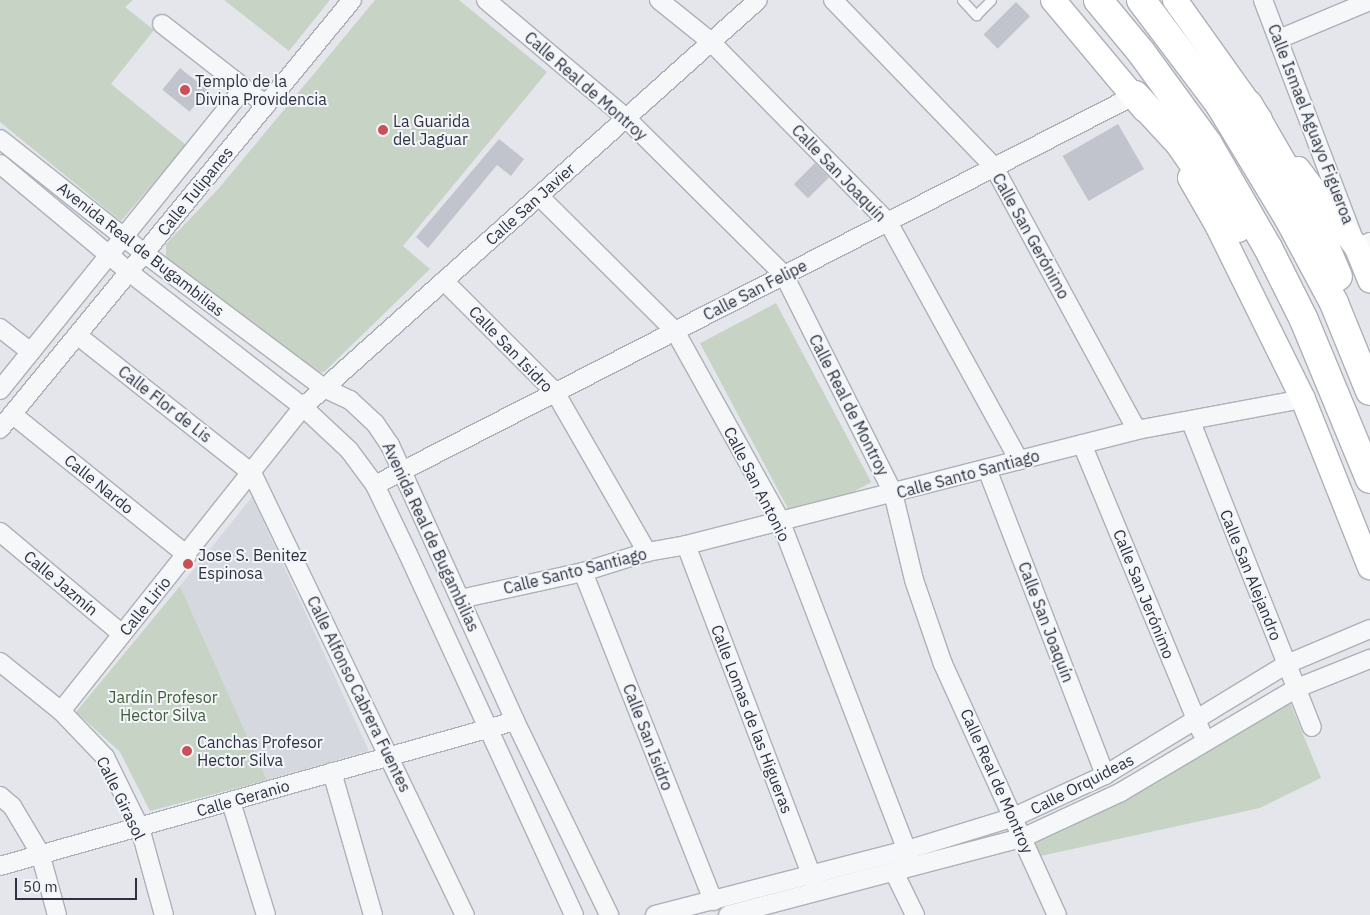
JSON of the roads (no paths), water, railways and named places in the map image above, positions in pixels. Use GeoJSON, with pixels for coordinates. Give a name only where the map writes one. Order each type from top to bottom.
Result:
{"type":"FeatureCollection","features":[{"type":"Feature","properties":{"kind":"highway"},"geometry":{"type":"LineString","coordinates":[[1098,0],[1141,52],[1208,144],[1268,248],[1304,320],[1370,479]]}},
{"type":"Feature","properties":{"kind":"highway"},"geometry":{"type":"LineString","coordinates":[[1141,0],[1220,105],[1289,219],[1334,303],[1370,391]]}},
{"type":"Feature","properties":{"kind":"highway"},"geometry":{"type":"LineString","coordinates":[[1135,95],[1180,144],[1304,320]]}},
{"type":"Feature","properties":{"kind":"highway"},"geometry":{"type":"LineString","coordinates":[[1248,104],[1311,213],[1357,320],[1370,376]]}},
{"type":"Feature","properties":{"kind":"street","name":"Calle Tulipanes"},"geometry":{"type":"LineString","coordinates":[[0,429],[352,0]]}},
{"type":"Feature","properties":{"kind":"street","name":"Calle Real de Montroy"},"geometry":{"type":"LineString","coordinates":[[486,0],[626,118],[784,275],[893,493],[914,580],[943,664],[1057,915]]}},
{"type":"Feature","properties":{"kind":"street","name":"Calle San Joaquín"},"geometry":{"type":"LineString","coordinates":[[659,0],[711,42],[888,222],[1019,460]]}},
{"type":"Feature","properties":{"kind":"street","name":"Calle San Javier"},"geometry":{"type":"LineString","coordinates":[[303,407],[758,0]]}},
{"type":"Feature","properties":{"kind":"street","name":"Calle San Gerónimo"},"geometry":{"type":"LineString","coordinates":[[833,0],[994,168],[1137,430]]}},
{"type":"Feature","properties":{"kind":"street"},"geometry":{"type":"LineString","coordinates":[[1054,0],[1135,95],[1166,137],[1217,225],[1303,399],[1370,567]]}},
{"type":"Feature","properties":{"kind":"street"},"geometry":{"type":"LineString","coordinates":[[1175,0],[1248,104],[1363,245],[1370,280]]}},
{"type":"Feature","properties":{"kind":"street","name":"Calle Ismael Aguayo Figueroa"},"geometry":{"type":"LineString","coordinates":[[1263,0],[1363,245]]}},
{"type":"Feature","properties":{"kind":"street"},"geometry":{"type":"LineString","coordinates":[[1279,39],[1370,2]]}},
{"type":"Feature","properties":{"kind":"street"},"geometry":{"type":"LineString","coordinates":[[162,24],[266,105]]}},
{"type":"Feature","properties":{"kind":"street","name":"Calle Tulipanes"},"geometry":{"type":"LineString","coordinates":[[0,390],[244,88]]}},
{"type":"Feature","properties":{"kind":"street","name":"Calle San Felipe"},"geometry":{"type":"LineString","coordinates":[[375,485],[1135,95]]}},
{"type":"Feature","properties":{"kind":"street","name":"Avenida Real de Bugambilias"},"geometry":{"type":"LineString","coordinates":[[0,139],[144,253],[324,388],[350,400],[375,423],[390,445],[515,722],[609,915]]}},
{"type":"Feature","properties":{"kind":"street","name":"Avenida Real de Bugambilias"},"geometry":{"type":"LineString","coordinates":[[0,164],[129,272],[303,407],[350,450],[375,485],[574,915]]}},
{"type":"Feature","properties":{"kind":"street","name":"Calle San Antonio"},"geometry":{"type":"LineString","coordinates":[[539,196],[675,331],[780,520],[907,850]]}},
{"type":"Feature","properties":{"kind":"street","name":"Calle San Isidro"},"geometry":{"type":"LineString","coordinates":[[444,281],[555,392],[647,552]]}},
{"type":"Feature","properties":{"kind":"street"},"geometry":{"type":"LineString","coordinates":[[0,328],[31,352]]}},
{"type":"Feature","properties":{"kind":"street","name":"Calle Flor de Lis"},"geometry":{"type":"LineString","coordinates":[[77,335],[252,473]]}},
{"type":"Feature","properties":{"kind":"street","name":"Calle Santo Santiago"},"geometry":{"type":"LineString","coordinates":[[460,599],[584,572],[647,552],[686,545],[1137,430],[1191,422],[1303,399]]}},
{"type":"Feature","properties":{"kind":"street","name":"Calle Lirio"},"geometry":{"type":"LineString","coordinates":[[61,711],[303,407]]}},
{"type":"Feature","properties":{"kind":"street","name":"Calle Nardo"},"geometry":{"type":"LineString","coordinates":[[12,414],[187,555]]}},
{"type":"Feature","properties":{"kind":"street","name":"Calle San Alejandro"},"geometry":{"type":"LineString","coordinates":[[1191,422],[1312,727]]}},
{"type":"Feature","properties":{"kind":"street","name":"Calle San Jerónimo"},"geometry":{"type":"LineString","coordinates":[[1082,444],[1206,744]]}},
{"type":"Feature","properties":{"kind":"street","name":"Calle San Joaquín"},"geometry":{"type":"LineString","coordinates":[[987,469],[1105,775]]}},
{"type":"Feature","properties":{"kind":"street","name":"Calle Alfonso Cabrera Fuentes"},"geometry":{"type":"LineString","coordinates":[[252,473],[465,915]]}},
{"type":"Feature","properties":{"kind":"street","name":"Calle Jazmín"},"geometry":{"type":"LineString","coordinates":[[0,532],[122,634]]}},
{"type":"Feature","properties":{"kind":"street","name":"Calle Lomas de las Higueras"},"geometry":{"type":"LineString","coordinates":[[686,545],[818,893]]}},
{"type":"Feature","properties":{"kind":"street","name":"Calle San Isidro"},"geometry":{"type":"LineString","coordinates":[[584,572],[713,901]]}},
{"type":"Feature","properties":{"kind":"street","name":"Calle Orquideas"},"geometry":{"type":"LineString","coordinates":[[655,915],[907,850],[1014,817],[1105,775],[1287,664],[1370,629]]}},
{"type":"Feature","properties":{"kind":"street","name":"Calle Orquideas"},"geometry":{"type":"LineString","coordinates":[[728,915],[764,911],[818,893],[895,874],[1022,838],[1121,792],[1206,744],[1297,688],[1370,659]]}},
{"type":"Feature","properties":{"kind":"street","name":"Calle Girasol"},"geometry":{"type":"LineString","coordinates":[[0,662],[61,711],[105,757],[140,828],[164,915]]}},
{"type":"Feature","properties":{"kind":"street","name":"Calle Geranio"},"geometry":{"type":"LineString","coordinates":[[0,866],[40,853],[140,828],[231,802],[389,754],[515,722]]}},
{"type":"Feature","properties":{"kind":"street"},"geometry":{"type":"LineString","coordinates":[[332,772],[373,915]]}},
{"type":"Feature","properties":{"kind":"street"},"geometry":{"type":"LineString","coordinates":[[0,796],[12,806],[40,853],[57,915]]}},
{"type":"Feature","properties":{"kind":"street"},"geometry":{"type":"LineString","coordinates":[[231,802],[266,915]]}},
{"type":"Feature","properties":{"kind":"street"},"geometry":{"type":"LineString","coordinates":[[895,874],[915,915]]}},
{"type":"Feature","properties":{"kind":"lane"},"geometry":{"type":"LineString","coordinates":[[962,0],[976,15],[991,0]]}},
{"type":"Feature","properties":{"kind":"place","name":"Templo de la Divina Providencia"},"geometry":{"type":"Point","coordinates":[185,90]}},
{"type":"Feature","properties":{"kind":"place","name":"La Guarida del Jaguar"},"geometry":{"type":"Point","coordinates":[383,130]}},
{"type":"Feature","properties":{"kind":"place","name":"Jose S. Benitez Espinosa"},"geometry":{"type":"Point","coordinates":[188,564]}},
{"type":"Feature","properties":{"kind":"place","name":"Canchas Profesor Hector Silva"},"geometry":{"type":"Point","coordinates":[187,751]}},
{"type":"Feature","properties":{"kind":"park label","name":"Jardín Profesor Hector Silva"},"geometry":{"type":"Point","coordinates":[163,706]}}]}
